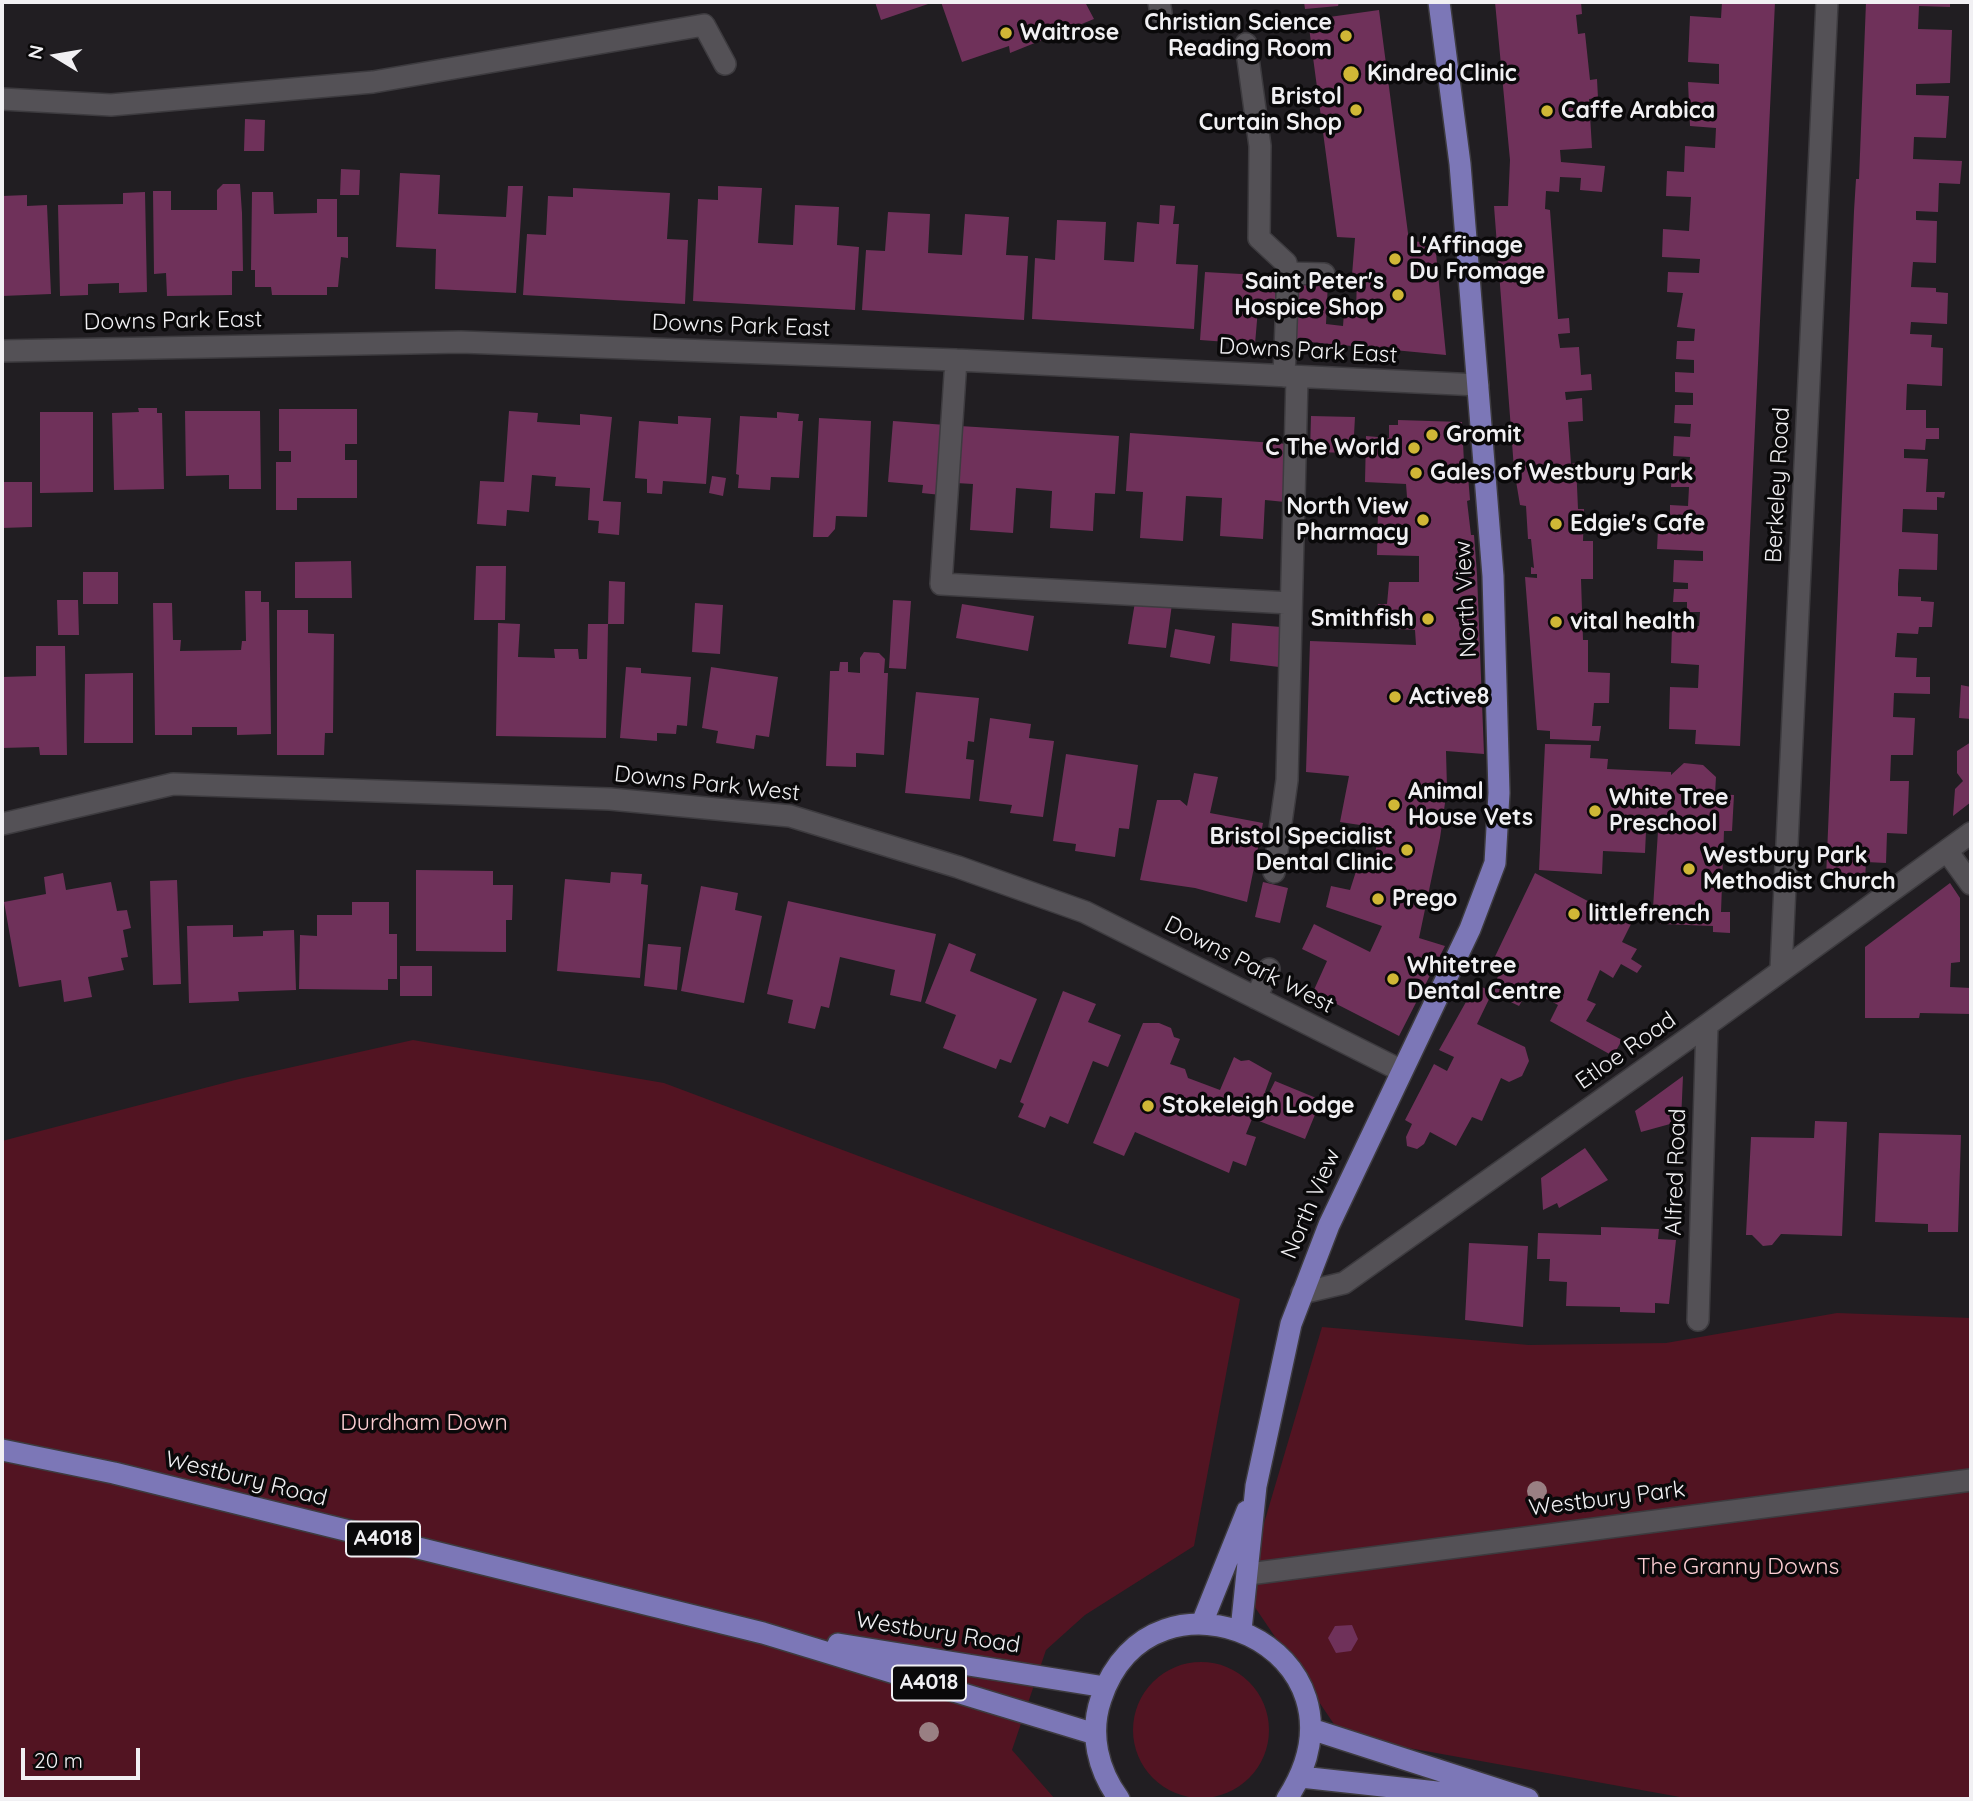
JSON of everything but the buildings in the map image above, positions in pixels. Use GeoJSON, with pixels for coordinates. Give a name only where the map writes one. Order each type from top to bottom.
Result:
{"type":"FeatureCollection","features":[{"type":"Feature","properties":{"kind":"main road","name":"North View"},"geometry":{"type":"LineString","coordinates":[[1241,1630],[1249,1574],[1256,1486],[1291,1324],[1329,1225],[1470,929],[1495,863],[1499,793],[1493,576],[1460,164],[1440,2]]}},
{"type":"Feature","properties":{"kind":"main road","name":"Westbury Road"},"geometry":{"type":"LineString","coordinates":[[2,1450],[114,1473],[763,1633],[1095,1734]]}},
{"type":"Feature","properties":{"kind":"main road","name":"North View"},"geometry":{"type":"LineString","coordinates":[[1202,1623],[1256,1486]]}},
{"type":"Feature","properties":{"kind":"main road"},"geometry":{"type":"LineString","coordinates":[[1119,1799],[1106,1779],[1095,1734],[1097,1710],[1105,1687],[1121,1661],[1144,1640],[1172,1628],[1202,1623],[1241,1630],[1270,1646],[1293,1670],[1306,1699],[1311,1729],[1301,1777],[1287,1799]]}},
{"type":"Feature","properties":{"kind":"main road","name":"Westbury Road"},"geometry":{"type":"LineString","coordinates":[[763,1633],[1105,1687]]}},
{"type":"Feature","properties":{"kind":"main road"},"geometry":{"type":"LineString","coordinates":[[1311,1729],[1528,1799]]}},
{"type":"Feature","properties":{"kind":"main road"},"geometry":{"type":"LineString","coordinates":[[1301,1777],[1500,1799]]}},
{"type":"Feature","properties":{"kind":"street","name":"Berkeley Road"},"geometry":{"type":"LineString","coordinates":[[1781,970],[1827,2]]}},
{"type":"Feature","properties":{"kind":"street"},"geometry":{"type":"LineString","coordinates":[[2,99],[111,106],[373,82],[704,24],[725,64]]}},
{"type":"Feature","properties":{"kind":"street"},"geometry":{"type":"LineString","coordinates":[[1246,44],[1260,146],[1259,238],[1286,263],[1288,273],[1291,376],[1287,780],[1274,872]]}},
{"type":"Feature","properties":{"kind":"street"},"geometry":{"type":"LineString","coordinates":[[1288,273],[1324,274]]}},
{"type":"Feature","properties":{"kind":"street","name":"Downs Park East"},"geometry":{"type":"LineString","coordinates":[[2,351],[461,342],[956,360],[1478,385]]}},
{"type":"Feature","properties":{"kind":"street"},"geometry":{"type":"LineString","coordinates":[[956,360],[941,584],[1290,603]]}},
{"type":"Feature","properties":{"kind":"street","name":"Downs Park West"},"geometry":{"type":"LineString","coordinates":[[2,824],[173,783],[610,799],[790,816],[958,867],[1085,912],[1401,1070]]}},
{"type":"Feature","properties":{"kind":"street","name":"Etloe Road"},"geometry":{"type":"LineString","coordinates":[[1302,1293],[1344,1283],[1971,833]]}},
{"type":"Feature","properties":{"kind":"street"},"geometry":{"type":"LineString","coordinates":[[1947,850],[1971,884]]}},
{"type":"Feature","properties":{"kind":"street"},"geometry":{"type":"LineString","coordinates":[[1256,998],[1269,969]]}},
{"type":"Feature","properties":{"kind":"street","name":"Alfred Road"},"geometry":{"type":"LineString","coordinates":[[1698,1320],[1707,1025]]}},
{"type":"Feature","properties":{"kind":"street","name":"Westbury Park"},"geometry":{"type":"LineString","coordinates":[[1249,1574],[1971,1480]]}},
{"type":"Feature","properties":{"kind":"green space","name":"Durdham Down"},"geometry":{"type":"Polygon","coordinates":[[[413,1040],[664,1083],[1240,1299],[1194,1546],[1085,1615],[1046,1650],[1012,1750],[1055,1799],[2,1799],[2,1141],[239,1079],[413,1040]]]}},
{"type":"Feature","properties":{"kind":"green space","name":"The Granny Downs"},"geometry":{"type":"Polygon","coordinates":[[[1837,1313],[1971,1318],[1971,1799],[1691,1799],[1342,1736],[1244,1591],[1322,1327],[1529,1345],[1666,1343],[1837,1313]]]}},
{"type":"Feature","properties":{"kind":"green space"},"geometry":{"type":"Polygon","coordinates":[[[1201,1662],[1227,1668],[1249,1682],[1263,1704],[1269,1730],[1263,1756],[1249,1778],[1227,1792],[1201,1798],[1175,1792],[1153,1778],[1139,1756],[1133,1730],[1139,1704],[1153,1682],[1175,1668],[1201,1662]]]}},
{"type":"Feature","properties":{"kind":"place","name":"Waitrose"},"geometry":{"type":"Point","coordinates":[1006,33]}},
{"type":"Feature","properties":{"kind":"place","name":"Christian Science Reading Room"},"geometry":{"type":"Point","coordinates":[1346,36]}},
{"type":"Feature","properties":{"kind":"place","name":"Kindred Clinic"},"geometry":{"type":"Point","coordinates":[1351,74]}},
{"type":"Feature","properties":{"kind":"place","name":"Bristol Curtain Shop"},"geometry":{"type":"Point","coordinates":[1356,110]}},
{"type":"Feature","properties":{"kind":"place","name":"Caffe Arabica"},"geometry":{"type":"Point","coordinates":[1547,111]}},
{"type":"Feature","properties":{"kind":"place","name":"L'Affinage Du Fromage"},"geometry":{"type":"Point","coordinates":[1395,259]}},
{"type":"Feature","properties":{"kind":"place","name":"Saint Peter's Hospice Shop"},"geometry":{"type":"Point","coordinates":[1398,295]}},
{"type":"Feature","properties":{"kind":"place","name":"Gromit"},"geometry":{"type":"Point","coordinates":[1432,435]}},
{"type":"Feature","properties":{"kind":"place","name":"C The World"},"geometry":{"type":"Point","coordinates":[1414,448]}},
{"type":"Feature","properties":{"kind":"place","name":"Gales of Westbury Park"},"geometry":{"type":"Point","coordinates":[1416,473]}},
{"type":"Feature","properties":{"kind":"place","name":"North View Pharmacy"},"geometry":{"type":"Point","coordinates":[1423,520]}},
{"type":"Feature","properties":{"kind":"place","name":"Edgie's Cafe"},"geometry":{"type":"Point","coordinates":[1556,524]}},
{"type":"Feature","properties":{"kind":"place","name":"Smithfish"},"geometry":{"type":"Point","coordinates":[1428,619]}},
{"type":"Feature","properties":{"kind":"place","name":"vital health"},"geometry":{"type":"Point","coordinates":[1556,622]}},
{"type":"Feature","properties":{"kind":"place","name":"Active8"},"geometry":{"type":"Point","coordinates":[1395,697]}},
{"type":"Feature","properties":{"kind":"place","name":"Animal House Vets"},"geometry":{"type":"Point","coordinates":[1394,805]}},
{"type":"Feature","properties":{"kind":"place","name":"White Tree Preschool"},"geometry":{"type":"Point","coordinates":[1595,811]}},
{"type":"Feature","properties":{"kind":"place","name":"Bristol Specialist Dental Clinic"},"geometry":{"type":"Point","coordinates":[1407,850]}},
{"type":"Feature","properties":{"kind":"place","name":"Westbury Park Methodist Church"},"geometry":{"type":"Point","coordinates":[1689,869]}},
{"type":"Feature","properties":{"kind":"place","name":"Prego"},"geometry":{"type":"Point","coordinates":[1378,899]}},
{"type":"Feature","properties":{"kind":"place","name":"littlefrench"},"geometry":{"type":"Point","coordinates":[1574,914]}},
{"type":"Feature","properties":{"kind":"place","name":"Whitetree Dental Centre"},"geometry":{"type":"Point","coordinates":[1393,979]}},
{"type":"Feature","properties":{"kind":"place","name":"Stokeleigh Lodge"},"geometry":{"type":"Point","coordinates":[1148,1106]}}]}
